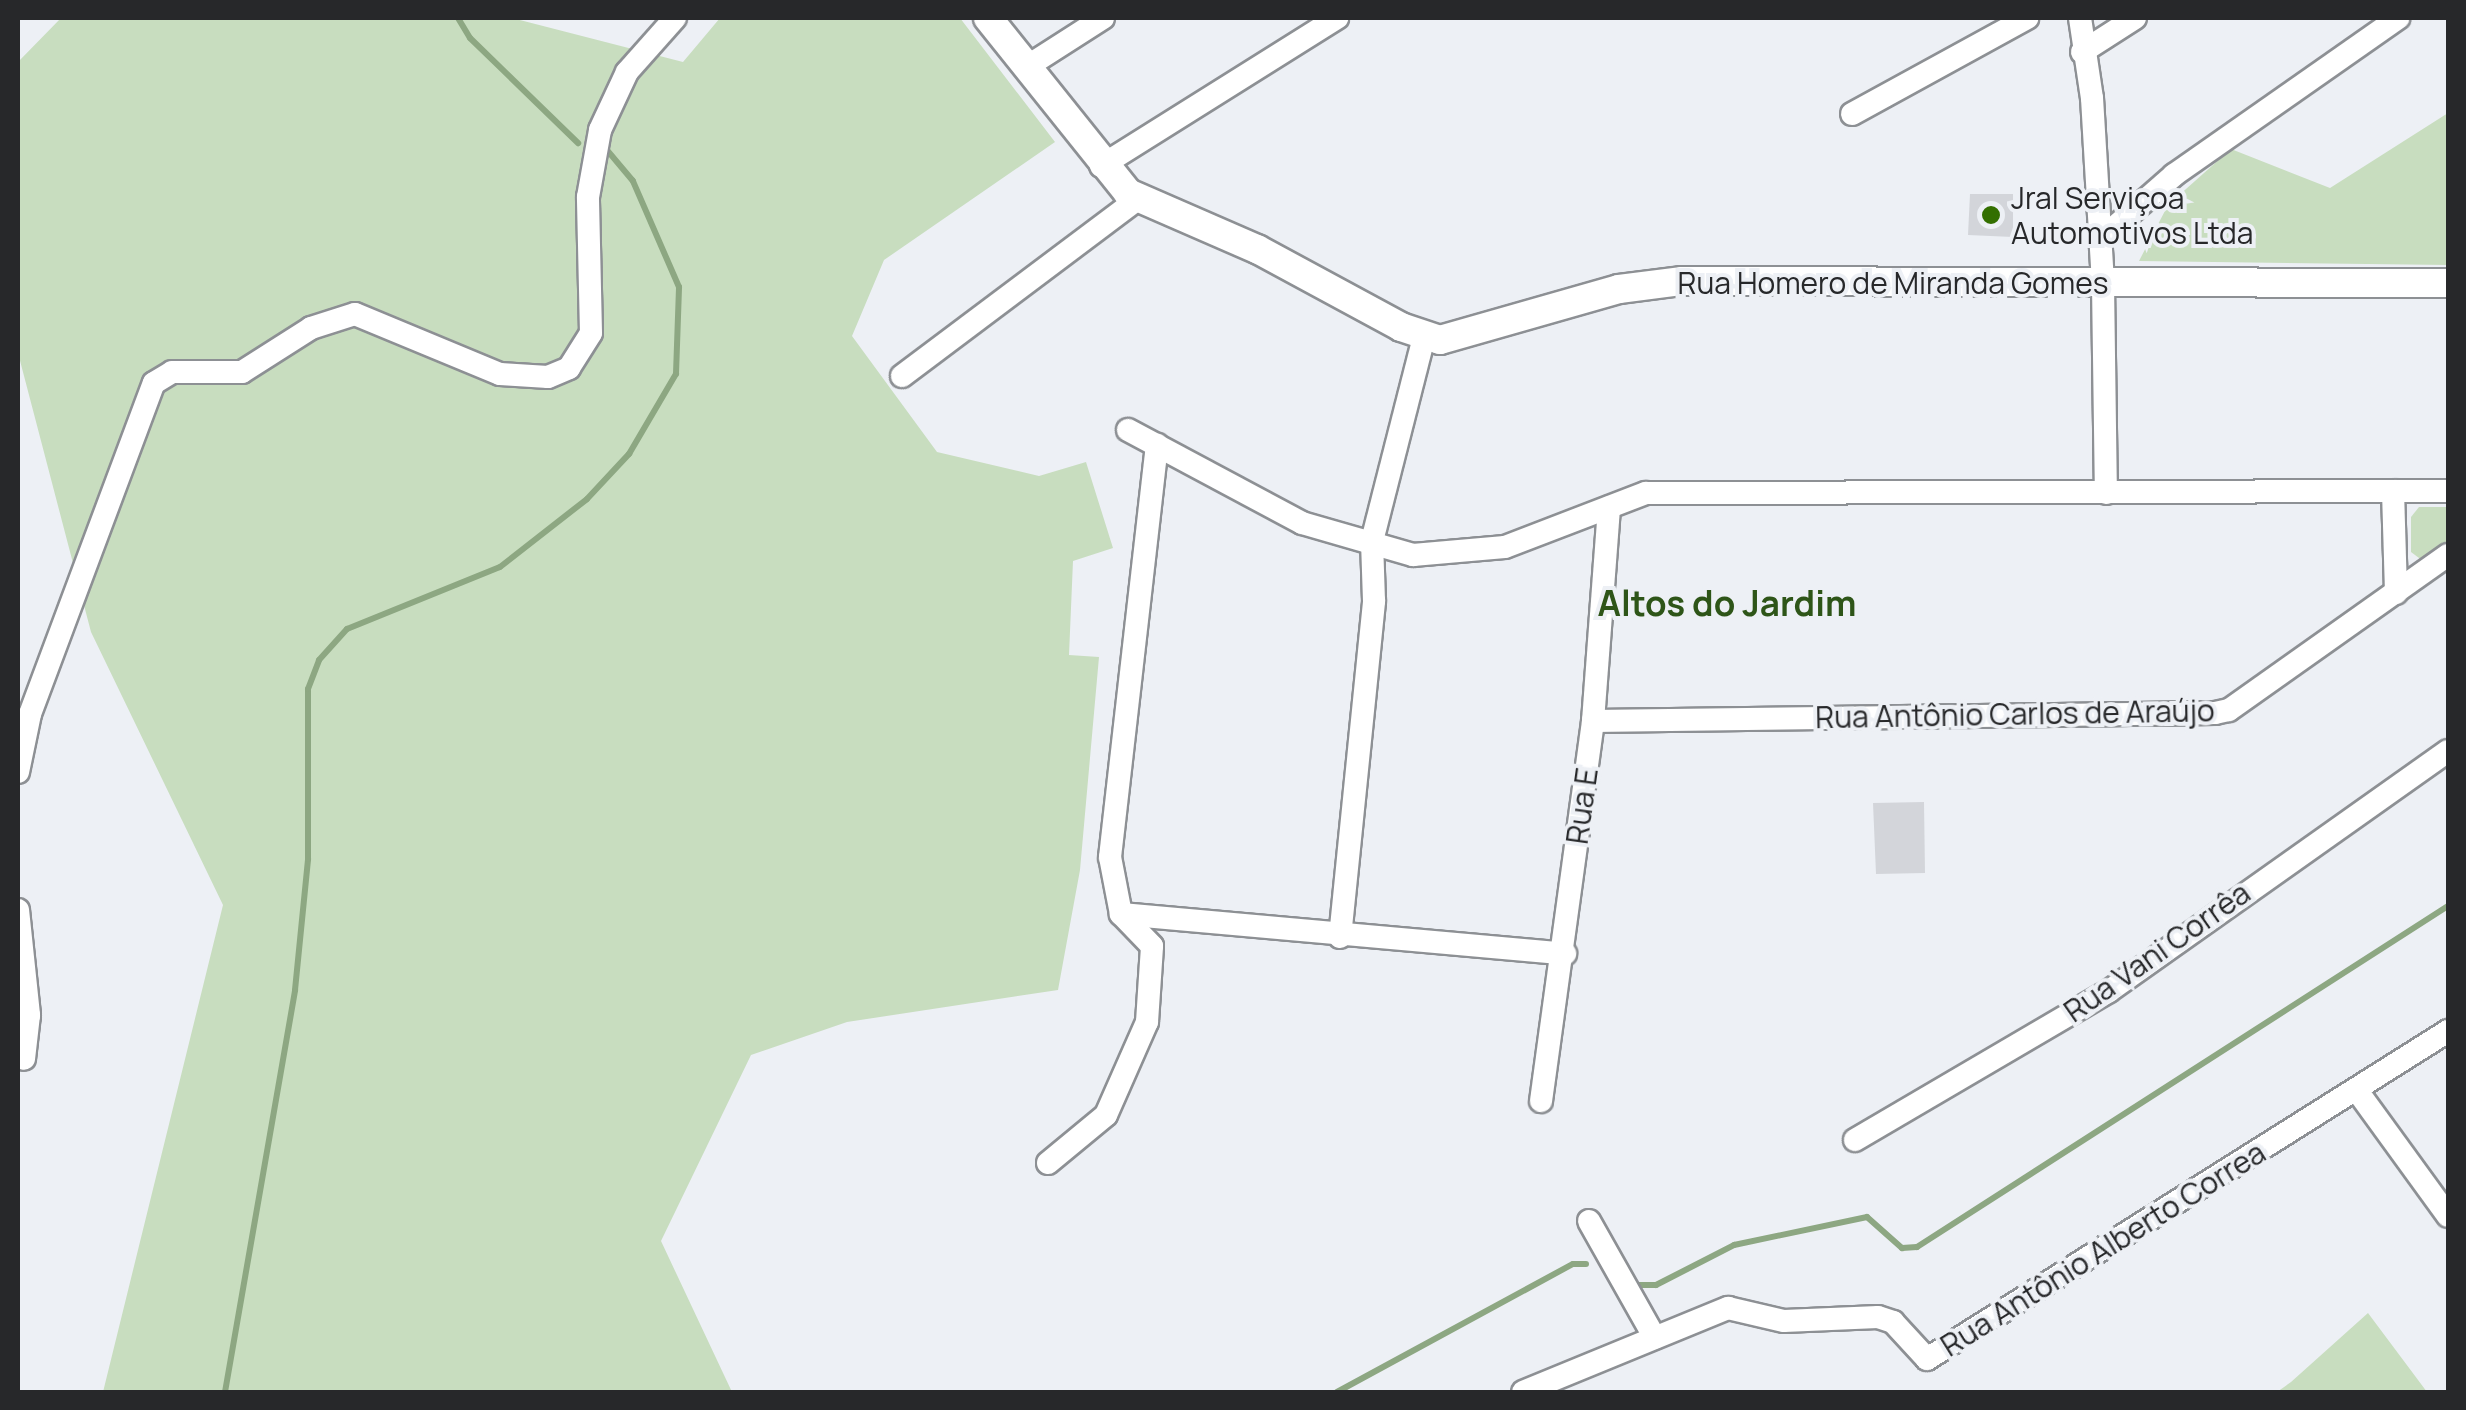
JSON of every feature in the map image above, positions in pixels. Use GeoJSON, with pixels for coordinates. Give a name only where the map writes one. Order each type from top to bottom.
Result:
{"type":"FeatureCollection","features":[{"type":"Feature","properties":{"kind":"street"},"geometry":{"type":"LineString","coordinates":[[18,772],[57,638],[154,384],[172,372],[242,372],[312,328],[355,314],[500,374],[548,377],[569,368],[591,333],[588,197],[600,130],[627,72],[675,18]]}},
{"type":"Feature","properties":{"kind":"street"},"geometry":{"type":"LineString","coordinates":[[988,18],[1101,166],[1138,199],[1257,249],[1424,336],[1372,541],[1374,601],[1340,937]]}},
{"type":"Feature","properties":{"kind":"street"},"geometry":{"type":"LineString","coordinates":[[1028,66],[1103,18]]}},
{"type":"Feature","properties":{"kind":"street"},"geometry":{"type":"LineString","coordinates":[[1101,166],[1337,18]]}},
{"type":"Feature","properties":{"kind":"street"},"geometry":{"type":"LineString","coordinates":[[1852,114],[2027,18]]}},
{"type":"Feature","properties":{"kind":"street"},"geometry":{"type":"LineString","coordinates":[[2080,18],[2082,52],[2092,98],[2103,284],[2106,493]]}},
{"type":"Feature","properties":{"kind":"street"},"geometry":{"type":"LineString","coordinates":[[2082,52],[2135,18]]}},
{"type":"Feature","properties":{"kind":"street"},"geometry":{"type":"LineString","coordinates":[[2100,239],[2174,175],[2398,18]]}},
{"type":"Feature","properties":{"kind":"street"},"geometry":{"type":"LineString","coordinates":[[902,376],[1138,199]]}},
{"type":"Feature","properties":{"kind":"street","name":"Rua Homero de Miranda Gomes"},"geometry":{"type":"LineString","coordinates":[[1424,336],[1460,338],[1592,296],[1682,281],[2448,284]]}},
{"type":"Feature","properties":{"kind":"street"},"geometry":{"type":"LineString","coordinates":[[1128,430],[1302,523],[1413,555],[1505,547],[1646,493],[2448,491]]}},
{"type":"Feature","properties":{"kind":"street"},"geometry":{"type":"LineString","coordinates":[[1048,1163],[1106,1114],[1147,1022],[1152,946],[1121,914],[1110,857],[1157,445]]}},
{"type":"Feature","properties":{"kind":"street"},"geometry":{"type":"LineString","coordinates":[[2393,491],[2396,593]]}},
{"type":"Feature","properties":{"kind":"street","name":"Rua E"},"geometry":{"type":"LineString","coordinates":[[1541,1101],[1565,954],[1593,721],[1610,508]]}},
{"type":"Feature","properties":{"kind":"street","name":"Rua Antônio Carlos de Araújo"},"geometry":{"type":"LineString","coordinates":[[1593,721],[2215,713],[2448,555]]}},
{"type":"Feature","properties":{"kind":"street","name":"Rua Vani Corrêa"},"geometry":{"type":"LineString","coordinates":[[1855,1140],[2109,991],[2448,750]]}},
{"type":"Feature","properties":{"kind":"street"},"geometry":{"type":"LineString","coordinates":[[18,910],[28,1014],[24,1060]]}},
{"type":"Feature","properties":{"kind":"street"},"geometry":{"type":"LineString","coordinates":[[1121,914],[1340,937],[1565,954]]}},
{"type":"Feature","properties":{"kind":"street","name":"Rua Antônio Alberto Correa"},"geometry":{"type":"LineString","coordinates":[[1523,1392],[1728,1308],[1784,1321],[1857,1314],[1893,1322],[1927,1359],[2358,1092],[2448,1031]]}},
{"type":"Feature","properties":{"kind":"street"},"geometry":{"type":"LineString","coordinates":[[2358,1092],[2446,1207]]}},
{"type":"Feature","properties":{"kind":"street"},"geometry":{"type":"LineString","coordinates":[[1589,1221],[1655,1338]]}},
{"type":"Feature","properties":{"kind":"green space"},"geometry":{"type":"Polygon","coordinates":[[[61,18],[512,18],[683,62],[720,18],[960,18],[1055,142],[884,260],[852,336],[937,452],[1039,476],[1086,462],[1113,548],[1073,561],[1069,655],[1099,657],[1080,870],[1058,990],[847,1022],[751,1055],[661,1241],[732,1392],[103,1392],[223,905],[91,632],[18,353],[18,62],[61,18]]]}},
{"type":"Feature","properties":{"kind":"green space"},"geometry":{"type":"Polygon","coordinates":[[[2448,113],[2448,265],[2139,261],[2168,205],[2231,149],[2330,188],[2448,113]]]}},
{"type":"Feature","properties":{"kind":"green space"},"geometry":{"type":"Polygon","coordinates":[[[2419,507],[2448,507],[2448,545],[2423,561],[2411,552],[2411,517],[2419,507]]]}},
{"type":"Feature","properties":{"kind":"green space"},"geometry":{"type":"Polygon","coordinates":[[[2368,1313],[2427,1392],[2277,1392],[2291,1382],[2368,1313]]]}},
{"type":"Feature","properties":{"kind":"building","name":"Jral Serviçoa Automotivos Ltda"},"geometry":{"type":"Polygon","coordinates":[[[1970,194],[2013,194],[2013,237],[1968,235],[1970,194]]]}},
{"type":"Feature","properties":{"kind":"building"},"geometry":{"type":"Polygon","coordinates":[[[1924,802],[1925,873],[1876,874],[1873,803],[1924,802]]]}},
{"type":"Feature","properties":{"kind":"waterway"},"geometry":{"type":"LineString","coordinates":[[458,18],[470,38],[578,143]]}},
{"type":"Feature","properties":{"kind":"waterway"},"geometry":{"type":"LineString","coordinates":[[225,1392],[295,990],[308,859],[308,689],[319,660],[347,629],[500,567],[587,499],[629,454],[676,374],[679,287],[633,181],[607,150]]}},
{"type":"Feature","properties":{"kind":"waterway"},"geometry":{"type":"LineString","coordinates":[[1639,1285],[1656,1285],[1734,1245],[1867,1217],[1902,1248],[1917,1247],[2448,906]]}},
{"type":"Feature","properties":{"kind":"waterway"},"geometry":{"type":"LineString","coordinates":[[1337,1392],[1573,1264],[1586,1264]]}},
{"type":"Feature","properties":{"kind":"place","name":"Jral Serviçoa Automotivos Ltda"},"geometry":{"type":"Point","coordinates":[1991,215]}},
{"type":"Feature","properties":{"kind":"district","name":"Altos do Jardim"},"geometry":{"type":"Point","coordinates":[1727,603]}}]}
